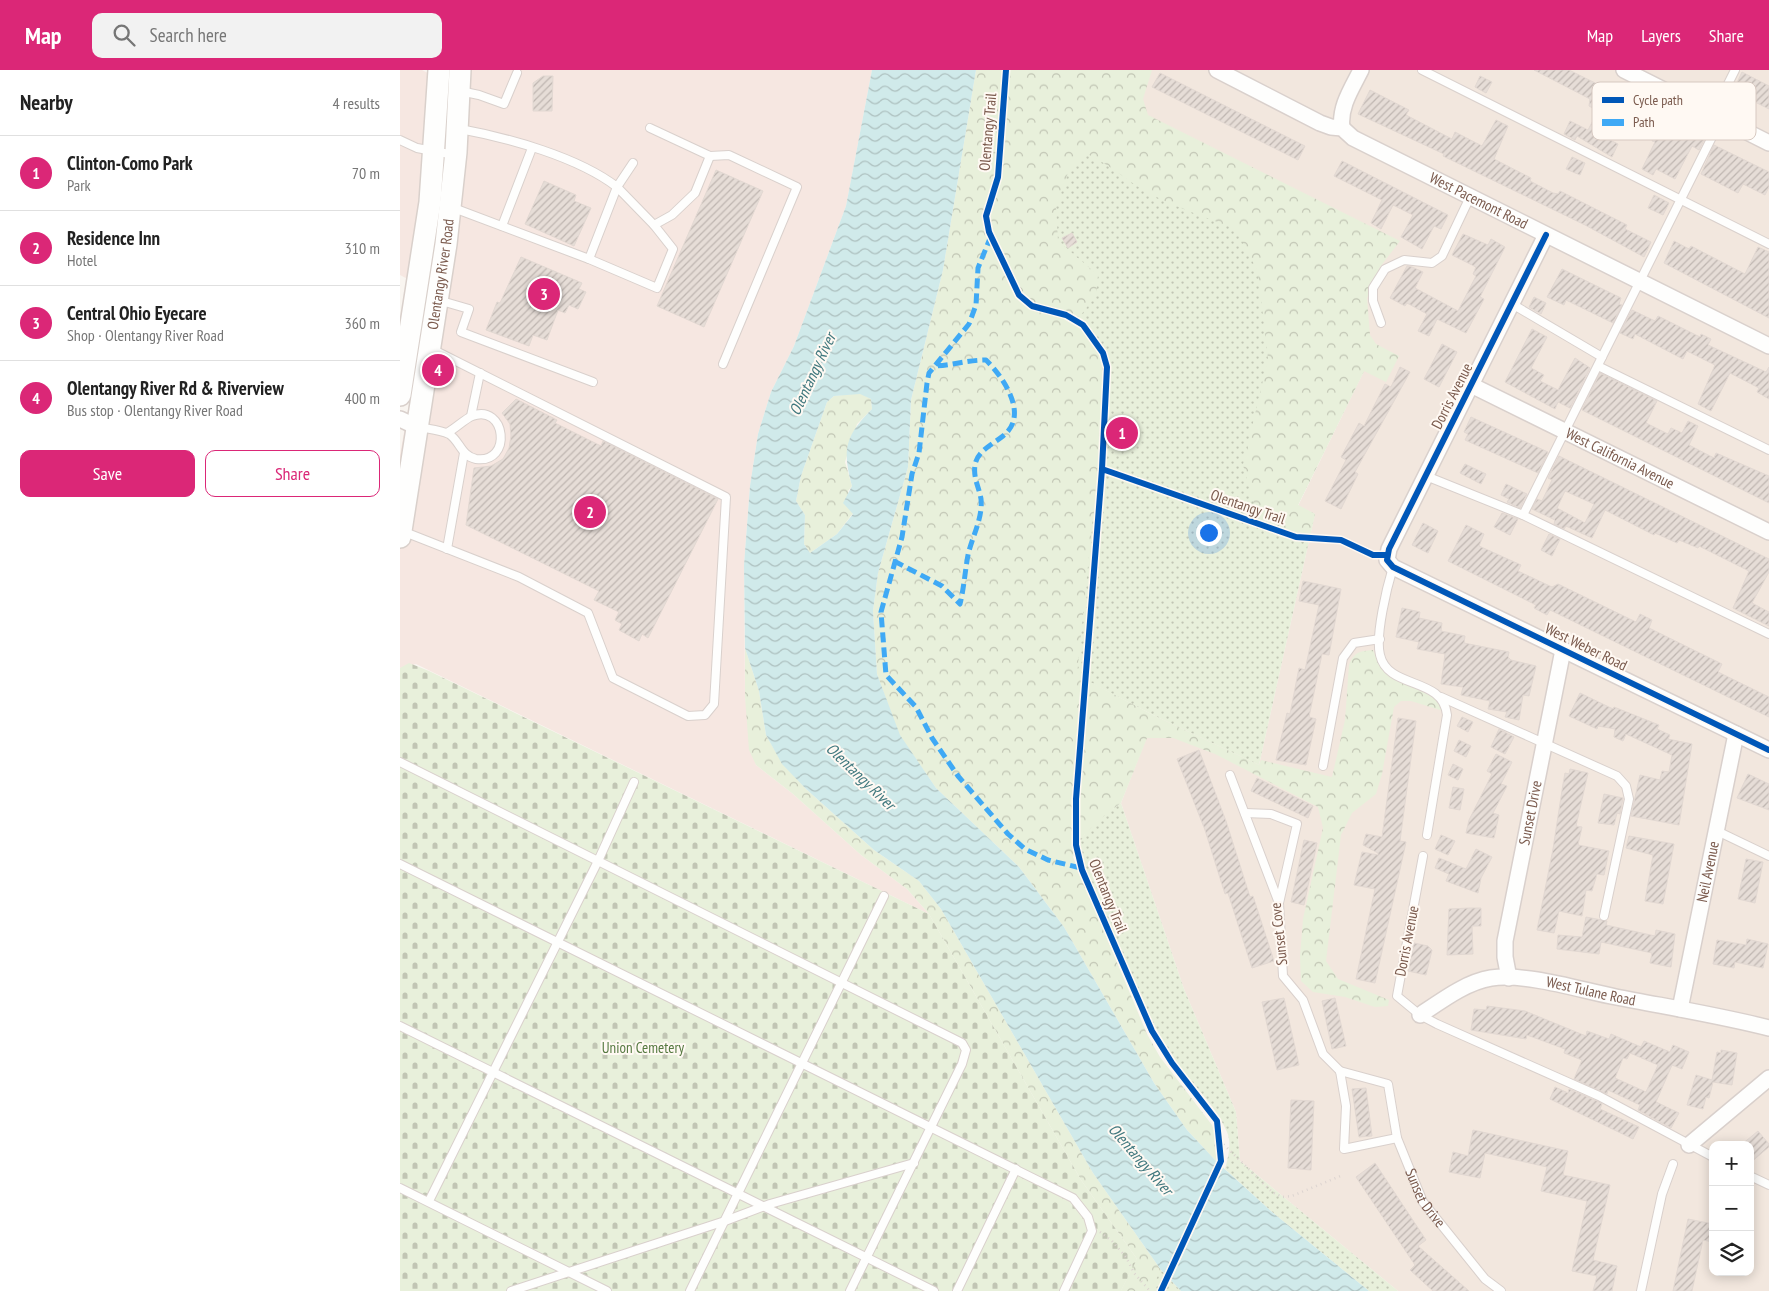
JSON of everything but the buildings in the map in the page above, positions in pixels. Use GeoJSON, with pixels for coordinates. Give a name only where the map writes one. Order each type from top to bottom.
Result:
{"type":"FeatureCollection","features":[{"type":"Feature","properties":{"kind":"main road","name":"Olentangy River Road"},"geometry":{"type":"LineString","coordinates":[[400,534],[408,423],[430,348],[436,300],[440,204],[434,153],[436,126],[446,86],[460,70]]}},
{"type":"Feature","properties":{"kind":"main road","name":"Olentangy River Road"},"geometry":{"type":"LineString","coordinates":[[400,395],[440,204],[456,155],[458,128],[446,86]]}},
{"type":"Feature","properties":{"kind":"street","name":"West Pacemont Road"},"geometry":{"type":"LineString","coordinates":[[1217,70],[1320,123],[1342,128],[1353,138],[1769,346]]}},
{"type":"Feature","properties":{"kind":"street"},"geometry":{"type":"LineString","coordinates":[[1342,128],[1340,118],[1343,108],[1360,70]]}},
{"type":"Feature","properties":{"kind":"street"},"geometry":{"type":"LineString","coordinates":[[1624,70],[1648,82]]}},
{"type":"Feature","properties":{"kind":"street"},"geometry":{"type":"LineString","coordinates":[[1756,136],[1769,142]]}},
{"type":"Feature","properties":{"kind":"street","name":"Dorris Avenue"},"geometry":{"type":"LineString","coordinates":[[1393,567],[1387,560],[1387,555],[1546,236]]}},
{"type":"Feature","properties":{"kind":"street","name":"West California Avenue"},"geometry":{"type":"LineString","coordinates":[[1471,385],[1769,532]]}},
{"type":"Feature","properties":{"kind":"street","name":"West Weber Road"},"geometry":{"type":"LineString","coordinates":[[1393,567],[1769,750]]}},
{"type":"Feature","properties":{"kind":"street","name":"Sunset Drive"},"geometry":{"type":"LineString","coordinates":[[1509,978],[1505,957],[1505,941],[1563,650]]}},
{"type":"Feature","properties":{"kind":"street","name":"Neil Avenue"},"geometry":{"type":"LineString","coordinates":[[1680,1008],[1736,734]]}},
{"type":"Feature","properties":{"kind":"street","name":"West Tulane Road"},"geometry":{"type":"LineString","coordinates":[[1420,1015],[1450,996],[1481,981],[1509,978],[1546,983],[1718,1015],[1769,1028]]}},
{"type":"Feature","properties":{"kind":"street"},"geometry":{"type":"LineString","coordinates":[[1689,1146],[1769,1078]]}},
{"type":"Feature","properties":{"kind":"lane"},"geometry":{"type":"LineString","coordinates":[[1422,70],[1769,244]]}},
{"type":"Feature","properties":{"kind":"lane"},"geometry":{"type":"LineString","coordinates":[[1730,82],[1735,70]]}},
{"type":"Feature","properties":{"kind":"lane"},"geometry":{"type":"LineString","coordinates":[[446,86],[479,94],[504,104],[517,73]]}},
{"type":"Feature","properties":{"kind":"lane"},"geometry":{"type":"LineString","coordinates":[[436,126],[488,134],[574,161],[598,172],[617,187],[654,225],[674,249],[657,288],[589,259],[440,204]]}},
{"type":"Feature","properties":{"kind":"lane"},"geometry":{"type":"LineString","coordinates":[[650,128],[710,156],[729,154],[796,187],[723,364]]}},
{"type":"Feature","properties":{"kind":"lane"},"geometry":{"type":"LineString","coordinates":[[400,140],[434,153],[456,155]]}},
{"type":"Feature","properties":{"kind":"lane"},"geometry":{"type":"LineString","coordinates":[[1523,515],[1681,200],[1707,140]]}},
{"type":"Feature","properties":{"kind":"lane"},"geometry":{"type":"LineString","coordinates":[[502,226],[532,148]]}},
{"type":"Feature","properties":{"kind":"lane"},"geometry":{"type":"LineString","coordinates":[[654,225],[672,215],[695,193],[710,156]]}},
{"type":"Feature","properties":{"kind":"lane"},"geometry":{"type":"LineString","coordinates":[[589,259],[617,187],[633,163]]}},
{"type":"Feature","properties":{"kind":"lane"},"geometry":{"type":"LineString","coordinates":[[1381,323],[1373,302],[1374,288],[1385,269],[1404,260],[1432,263],[1442,256],[1470,197]]}},
{"type":"Feature","properties":{"kind":"lane"},"geometry":{"type":"LineString","coordinates":[[436,300],[469,309],[460,332],[593,382]]}},
{"type":"Feature","properties":{"kind":"lane"},"geometry":{"type":"LineString","coordinates":[[1512,304],[1602,357]]}},
{"type":"Feature","properties":{"kind":"lane"},"geometry":{"type":"LineString","coordinates":[[400,534],[447,549],[519,577],[588,613],[613,678],[688,716],[705,715],[714,704],[726,496],[430,348]]}},
{"type":"Feature","properties":{"kind":"lane"},"geometry":{"type":"LineString","coordinates":[[1598,366],[1769,450]]}},
{"type":"Feature","properties":{"kind":"lane"},"geometry":{"type":"LineString","coordinates":[[471,416],[480,373]]}},
{"type":"Feature","properties":{"kind":"lane"},"geometry":{"type":"LineString","coordinates":[[447,433],[460,426],[471,416],[478,414],[492,418],[501,430],[501,445],[492,456],[478,459],[464,453]]}},
{"type":"Feature","properties":{"kind":"lane"},"geometry":{"type":"LineString","coordinates":[[408,423],[447,433],[458,440],[464,453],[447,549]]}},
{"type":"Feature","properties":{"kind":"lane"},"geometry":{"type":"LineString","coordinates":[[1426,476],[1523,515],[1769,634]]}},
{"type":"Feature","properties":{"kind":"lane","name":"Dorris Avenue"},"geometry":{"type":"LineString","coordinates":[[1393,567],[1384,602],[1379,654],[1384,665],[1398,676],[1441,697]]}},
{"type":"Feature","properties":{"kind":"lane"},"geometry":{"type":"LineString","coordinates":[[1323,766],[1343,658],[1354,643],[1380,639]]}},
{"type":"Feature","properties":{"kind":"lane"},"geometry":{"type":"LineString","coordinates":[[1441,697],[1622,780],[1629,792],[1604,916]]}},
{"type":"Feature","properties":{"kind":"lane"},"geometry":{"type":"LineString","coordinates":[[1427,836],[1447,715],[1446,705],[1441,697]]}},
{"type":"Feature","properties":{"kind":"lane"},"geometry":{"type":"LineString","coordinates":[[400,762],[962,1043],[966,1050],[962,1064],[850,1291]]}},
{"type":"Feature","properties":{"kind":"lane","name":"Sunset Cove"},"geometry":{"type":"LineString","coordinates":[[1230,775],[1279,903],[1283,976],[1303,1000],[1323,1054],[1340,1071]]}},
{"type":"Feature","properties":{"kind":"lane"},"geometry":{"type":"LineString","coordinates":[[430,1201],[598,861],[634,782]]}},
{"type":"Feature","properties":{"kind":"lane"},"geometry":{"type":"LineString","coordinates":[[1245,813],[1271,814],[1297,824],[1279,903]]}},
{"type":"Feature","properties":{"kind":"lane"},"geometry":{"type":"LineString","coordinates":[[1715,830],[1769,856]]}},
{"type":"Feature","properties":{"kind":"lane","name":"Dorris Avenue"},"geometry":{"type":"LineString","coordinates":[[1420,1015],[1397,996],[1423,856]]}},
{"type":"Feature","properties":{"kind":"lane"},"geometry":{"type":"LineString","coordinates":[[400,864],[1073,1198],[1082,1206],[1092,1231],[1064,1291]]}},
{"type":"Feature","properties":{"kind":"lane"},"geometry":{"type":"LineString","coordinates":[[690,1291],[884,896]]}},
{"type":"Feature","properties":{"kind":"lane"},"geometry":{"type":"LineString","coordinates":[[1420,1015],[1550,1076],[1599,1096],[1709,1155]]}},
{"type":"Feature","properties":{"kind":"lane"},"geometry":{"type":"LineString","coordinates":[[400,1026],[934,1291]]}},
{"type":"Feature","properties":{"kind":"lane"},"geometry":{"type":"LineString","coordinates":[[1340,1071],[1346,1106],[1344,1149],[1397,1138]]}},
{"type":"Feature","properties":{"kind":"lane","name":"Sunset Drive"},"geometry":{"type":"LineString","coordinates":[[1340,1071],[1388,1084],[1397,1138],[1423,1202],[1485,1279],[1501,1291]]}},
{"type":"Feature","properties":{"kind":"lane"},"geometry":{"type":"LineString","coordinates":[[511,1291],[725,1221],[765,1206],[914,1163]]}},
{"type":"Feature","properties":{"kind":"lane"},"geometry":{"type":"LineString","coordinates":[[1641,1291],[1662,1194],[1673,1164]]}},
{"type":"Feature","properties":{"kind":"lane"},"geometry":{"type":"LineString","coordinates":[[956,1291],[1016,1169]]}},
{"type":"Feature","properties":{"kind":"lane"},"geometry":{"type":"LineString","coordinates":[[1754,1178],[1769,1185]]}},
{"type":"Feature","properties":{"kind":"lane"},"geometry":{"type":"LineString","coordinates":[[400,1188],[430,1201],[607,1291]]}},
{"type":"Feature","properties":{"kind":"path"},"geometry":{"type":"LineString","coordinates":[[1219,1138],[1220,1154]]}},
{"type":"Feature","properties":{"kind":"path"},"geometry":{"type":"LineString","coordinates":[[1219,1138],[1272,1192],[1282,1197],[1292,1196],[1343,1175]]}},
{"type":"Feature","properties":{"kind":"path"},"geometry":{"type":"LineString","coordinates":[[1092,1231],[1100,1232],[1112,1241],[1150,1291]]}},
{"type":"Feature","properties":{"kind":"shaded area"},"geometry":{"type":"Polygon","coordinates":[[[400,70],[422,70],[432,75],[433,70],[872,70],[846,206],[794,346],[771,392],[758,434],[750,486],[744,565],[745,697],[756,765],[793,794],[861,855],[907,889],[929,914],[416,664],[400,668],[400,455],[429,290],[400,275],[400,70]]]}},
{"type":"Feature","properties":{"kind":"shaded area"},"geometry":{"type":"Polygon","coordinates":[[[1150,70],[1769,70],[1769,1291],[1398,1291],[1240,1161],[1236,1112],[1184,989],[1121,803],[1155,716],[1259,765],[1315,514],[1298,506],[1364,371],[1124,122],[1150,70]]]}},
{"type":"Feature","properties":{"kind":"green space"},"geometry":{"type":"Polygon","coordinates":[[[976,70],[1124,122],[1375,246],[1323,351],[1364,371],[1298,505],[1315,514],[1259,765],[1155,716],[1076,675],[976,70]]]}},
{"type":"Feature","properties":{"kind":"green space"},"geometry":{"type":"Polygon","coordinates":[[[976,70],[1152,70],[1143,99],[1148,115],[1400,241],[1380,267],[1367,298],[1370,335],[1376,344],[1399,356],[1386,382],[1364,371],[1298,505],[1315,514],[1310,535],[1296,537],[1272,528],[1254,504],[1243,465],[1268,359],[1258,272],[1236,229],[1160,199],[1085,153],[1069,170],[1056,207],[1058,241],[1098,275],[1096,295],[1081,315],[1068,317],[1091,334],[1106,361],[1102,427],[1077,675],[1155,716],[1259,765],[1261,760],[1332,777],[1345,720],[1349,665],[1353,657],[1358,653],[1373,650],[1378,660],[1392,675],[1440,701],[1443,711],[1411,701],[1401,701],[1394,707],[1382,774],[1376,794],[1352,813],[1341,835],[1326,961],[1338,979],[1389,1000],[1388,1006],[1375,1007],[1345,997],[1313,992],[1301,981],[1300,956],[1303,919],[1323,828],[1318,807],[1215,754],[1173,738],[1147,738],[1121,803],[1096,822],[1084,835],[1073,857],[1147,1034],[1160,1057],[1212,1125],[1218,1142],[1217,1162],[1187,1130],[1154,1083],[1064,927],[1019,867],[936,788],[899,735],[877,674],[873,611],[878,573],[908,467],[911,400],[943,270],[976,70]]]}},
{"type":"Feature","properties":{"kind":"green space"},"geometry":{"type":"Polygon","coordinates":[[[860,393],[871,399],[872,409],[857,424],[845,462],[852,486],[848,491],[853,513],[837,534],[810,553],[804,544],[805,515],[796,501],[801,476],[827,402],[834,396],[860,393]]]}},
{"type":"Feature","properties":{"kind":"green space"},"geometry":{"type":"Polygon","coordinates":[[[745,648],[759,691],[766,735],[782,763],[806,789],[874,850],[919,881],[941,909],[1093,1173],[1161,1270],[1150,1291],[1121,1291],[1137,1259],[1081,1180],[929,914],[907,889],[861,855],[793,794],[756,765],[749,750],[745,697],[745,648]]]}},
{"type":"Feature","properties":{"kind":"green space","name":"Union Cemetery"},"geometry":{"type":"Polygon","coordinates":[[[409,663],[929,914],[1081,1180],[1137,1259],[1121,1291],[400,1291],[400,668],[409,663]]]}},
{"type":"Feature","properties":{"kind":"green space"},"geometry":{"type":"Polygon","coordinates":[[[1121,803],[1184,989],[1236,1112],[1240,1161],[1398,1291],[1369,1291],[1272,1212],[1225,1169],[1229,1146],[1227,1132],[1222,1121],[1178,1065],[1162,1040],[1104,917],[1083,861],[1080,846],[1085,833],[1096,821],[1121,803]]]}},
{"type":"Feature","properties":{"kind":"green space"},"geometry":{"type":"Polygon","coordinates":[[[1137,1259],[1161,1270],[1181,1291],[1121,1291],[1137,1259]]]}},
{"type":"Feature","properties":{"kind":"water","name":"Olentangy River"},"geometry":{"type":"Polygon","coordinates":[[[872,70],[976,70],[943,270],[911,400],[908,467],[878,573],[873,611],[877,674],[900,735],[936,788],[1019,867],[1064,927],[1154,1083],[1187,1130],[1217,1162],[1272,1212],[1369,1291],[1181,1291],[1161,1270],[1093,1173],[941,909],[919,881],[874,850],[806,789],[782,764],[766,735],[759,691],[745,648],[744,565],[750,486],[758,434],[771,392],[794,346],[846,206],[872,70]],[[860,394],[834,396],[827,402],[801,476],[796,501],[805,515],[804,544],[810,553],[837,534],[853,514],[843,503],[852,486],[847,463],[848,444],[856,427],[872,409],[871,399],[860,394]]]}},
{"type":"Feature","properties":{"kind":"pier"},"geometry":{"type":"Polygon","coordinates":[[[1218,1160],[1224,1165],[1170,1283],[1163,1276],[1218,1160]]]}},
{"type":"Feature","properties":{"kind":"marked path"},"geometry":{"type":"LineString","coordinates":[[991,236],[978,268],[976,305],[969,324],[929,373],[919,453],[912,474],[902,537],[881,612],[886,675],[916,707],[932,738],[958,776],[1008,834],[1025,849],[1048,860],[1081,868]]}},
{"type":"Feature","properties":{"kind":"marked path"},"geometry":{"type":"LineString","coordinates":[[894,561],[942,586],[960,604],[968,555],[977,527],[981,506],[975,474],[976,460],[982,452],[1003,436],[1011,427],[1014,418],[1011,396],[1000,376],[986,360],[935,366]]}},
{"type":"Feature","properties":{"kind":"cycle path","name":"Olentangy Trail"},"geometry":{"type":"LineString","coordinates":[[1006,70],[998,177],[986,216],[989,232],[1019,295],[1032,306],[1066,315],[1083,325],[1103,353],[1107,367],[1102,469],[1076,799],[1076,845],[1082,870],[1152,1031],[1172,1063],[1217,1121],[1221,1161],[1161,1291]]}},
{"type":"Feature","properties":{"kind":"cycle path"},"geometry":{"type":"LineString","coordinates":[[1546,235],[1389,549],[1387,560],[1393,567],[1769,750]]}},
{"type":"Feature","properties":{"kind":"cycle path","name":"Olentangy Trail"},"geometry":{"type":"LineString","coordinates":[[1102,469],[1296,537],[1341,540],[1373,555],[1387,555]]}},
{"type":"Feature","properties":{"kind":"place","name":"Central Ohio Eyecare"},"geometry":{"type":"Point","coordinates":[544,294]}},
{"type":"Feature","properties":{"kind":"place","name":"Olentangy River Rd & Riverview"},"geometry":{"type":"Point","coordinates":[438,370]}},
{"type":"Feature","properties":{"kind":"place","name":"Clinton-Como Park"},"geometry":{"type":"Point","coordinates":[1122,433]}},
{"type":"Feature","properties":{"kind":"place","name":"Residence Inn"},"geometry":{"type":"Point","coordinates":[590,512]}}]}
